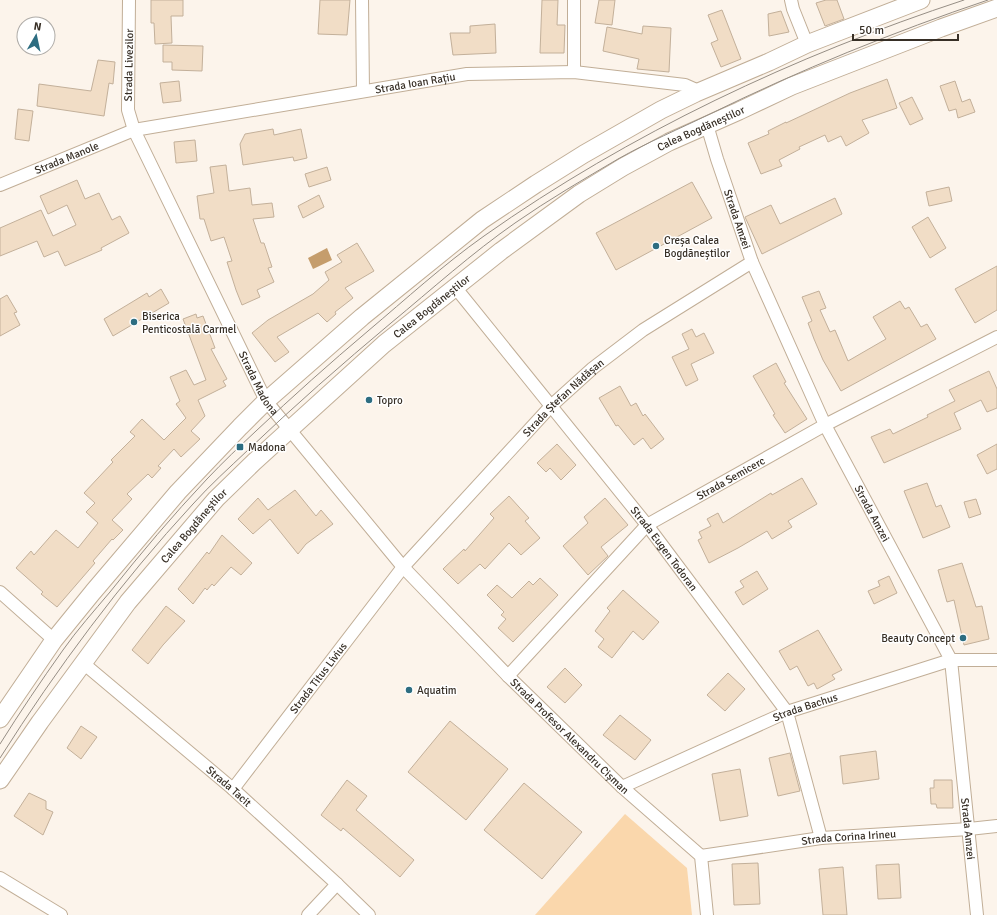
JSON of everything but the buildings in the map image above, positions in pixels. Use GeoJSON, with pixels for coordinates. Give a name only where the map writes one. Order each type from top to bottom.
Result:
{"type":"FeatureCollection","features":[{"type":"Feature","properties":{"kind":"main road"},"geometry":{"type":"LineString","coordinates":[[0,719],[54,640],[127,551],[178,492],[266,401],[362,318],[482,220],[584,154],[662,110],[696,93],[807,44],[921,0]]}},
{"type":"Feature","properties":{"kind":"main road","name":"Calea Bogdăneștilor"},"geometry":{"type":"LineString","coordinates":[[0,780],[40,722],[128,602],[211,504],[254,462],[384,344],[501,251],[579,194],[623,167],[669,142],[792,86],[941,28],[997,8]]}},
{"type":"Feature","properties":{"kind":"street","name":"Strada Livezilor"},"geometry":{"type":"LineString","coordinates":[[129,0],[128,110],[134,130]]}},
{"type":"Feature","properties":{"kind":"street"},"geometry":{"type":"LineString","coordinates":[[362,0],[363,91]]}},
{"type":"Feature","properties":{"kind":"street"},"geometry":{"type":"LineString","coordinates":[[574,0],[574,72]]}},
{"type":"Feature","properties":{"kind":"street"},"geometry":{"type":"LineString","coordinates":[[791,0],[807,44]]}},
{"type":"Feature","properties":{"kind":"street","name":"Strada Ioan Rațiu"},"geometry":{"type":"LineString","coordinates":[[134,130],[466,74],[574,72],[685,85],[694,89],[696,93]]}},
{"type":"Feature","properties":{"kind":"street","name":"Strada Amzei"},"geometry":{"type":"LineString","coordinates":[[707,125],[752,262],[825,425],[951,660],[977,915]]}},
{"type":"Feature","properties":{"kind":"street","name":"Strada Manole"},"geometry":{"type":"LineString","coordinates":[[0,185],[134,130]]}},
{"type":"Feature","properties":{"kind":"street","name":"Strada Madona"},"geometry":{"type":"LineString","coordinates":[[134,130],[266,401],[403,567]]}},
{"type":"Feature","properties":{"kind":"street","name":"Strada Ștefan Nădășan"},"geometry":{"type":"LineString","coordinates":[[403,567],[551,406],[593,368],[644,330],[752,262]]}},
{"type":"Feature","properties":{"kind":"street","name":"Strada Eugen Todoran"},"geometry":{"type":"LineString","coordinates":[[455,287],[647,525],[788,712],[821,838]]}},
{"type":"Feature","properties":{"kind":"street","name":"Strada Semicerc"},"geometry":{"type":"LineString","coordinates":[[508,676],[647,525],[825,425],[997,337]]}},
{"type":"Feature","properties":{"kind":"street","name":"Strada Profesor Alexandru Cișman"},"geometry":{"type":"LineString","coordinates":[[403,567],[508,676],[622,787],[701,856]]}},
{"type":"Feature","properties":{"kind":"street","name":"Strada Titus Livius"},"geometry":{"type":"LineString","coordinates":[[233,788],[403,567]]}},
{"type":"Feature","properties":{"kind":"street"},"geometry":{"type":"LineString","coordinates":[[0,592],[54,640]]}},
{"type":"Feature","properties":{"kind":"street","name":"Strada Bachus"},"geometry":{"type":"LineString","coordinates":[[622,787],[788,712],[951,660],[997,660]]}},
{"type":"Feature","properties":{"kind":"street","name":"Strada Tacit"},"geometry":{"type":"LineString","coordinates":[[82,664],[233,788],[369,915]]}},
{"type":"Feature","properties":{"kind":"street","name":"Strada Corina Irineu"},"geometry":{"type":"LineString","coordinates":[[701,856],[821,838],[997,826]]}},
{"type":"Feature","properties":{"kind":"street"},"geometry":{"type":"LineString","coordinates":[[701,856],[707,915]]}},
{"type":"Feature","properties":{"kind":"street"},"geometry":{"type":"LineString","coordinates":[[0,878],[61,915]]}},
{"type":"Feature","properties":{"kind":"street"},"geometry":{"type":"LineString","coordinates":[[308,915],[337,884]]}},
{"type":"Feature","properties":{"kind":"shaded area"},"geometry":{"type":"Polygon","coordinates":[[[327,248],[332,260],[313,269],[308,258],[327,248]]]}},
{"type":"Feature","properties":{"kind":"shaded area"},"geometry":{"type":"Polygon","coordinates":[[[625,814],[687,868],[692,915],[535,915],[625,814]]]}},
{"type":"Feature","properties":{"kind":"tram line"},"geometry":{"type":"LineString","coordinates":[[0,744],[74,635],[157,534],[207,479],[244,442],[340,355],[454,259],[484,236],[597,164],[655,131],[715,100],[838,46],[964,0]]}},
{"type":"Feature","properties":{"kind":"tram line"},"geometry":{"type":"LineString","coordinates":[[0,758],[44,691],[91,626],[140,564],[199,497],[318,385],[483,246],[553,198],[618,159],[652,141],[778,82],[847,52],[988,0]]}},
{"type":"Feature","properties":{"kind":"place","name":"Creșa Calea Bogdăneștilor"},"geometry":{"type":"Point","coordinates":[656,246]}},
{"type":"Feature","properties":{"kind":"place","name":"Biserica Penticostală Carmel"},"geometry":{"type":"Point","coordinates":[134,322]}},
{"type":"Feature","properties":{"kind":"place","name":"Topro"},"geometry":{"type":"Point","coordinates":[369,400]}},
{"type":"Feature","properties":{"kind":"place","name":"Madona"},"geometry":{"type":"Point","coordinates":[240,447]}},
{"type":"Feature","properties":{"kind":"place","name":"Beauty Concept"},"geometry":{"type":"Point","coordinates":[963,638]}},
{"type":"Feature","properties":{"kind":"place","name":"Aquatim"},"geometry":{"type":"Point","coordinates":[409,690]}}]}
